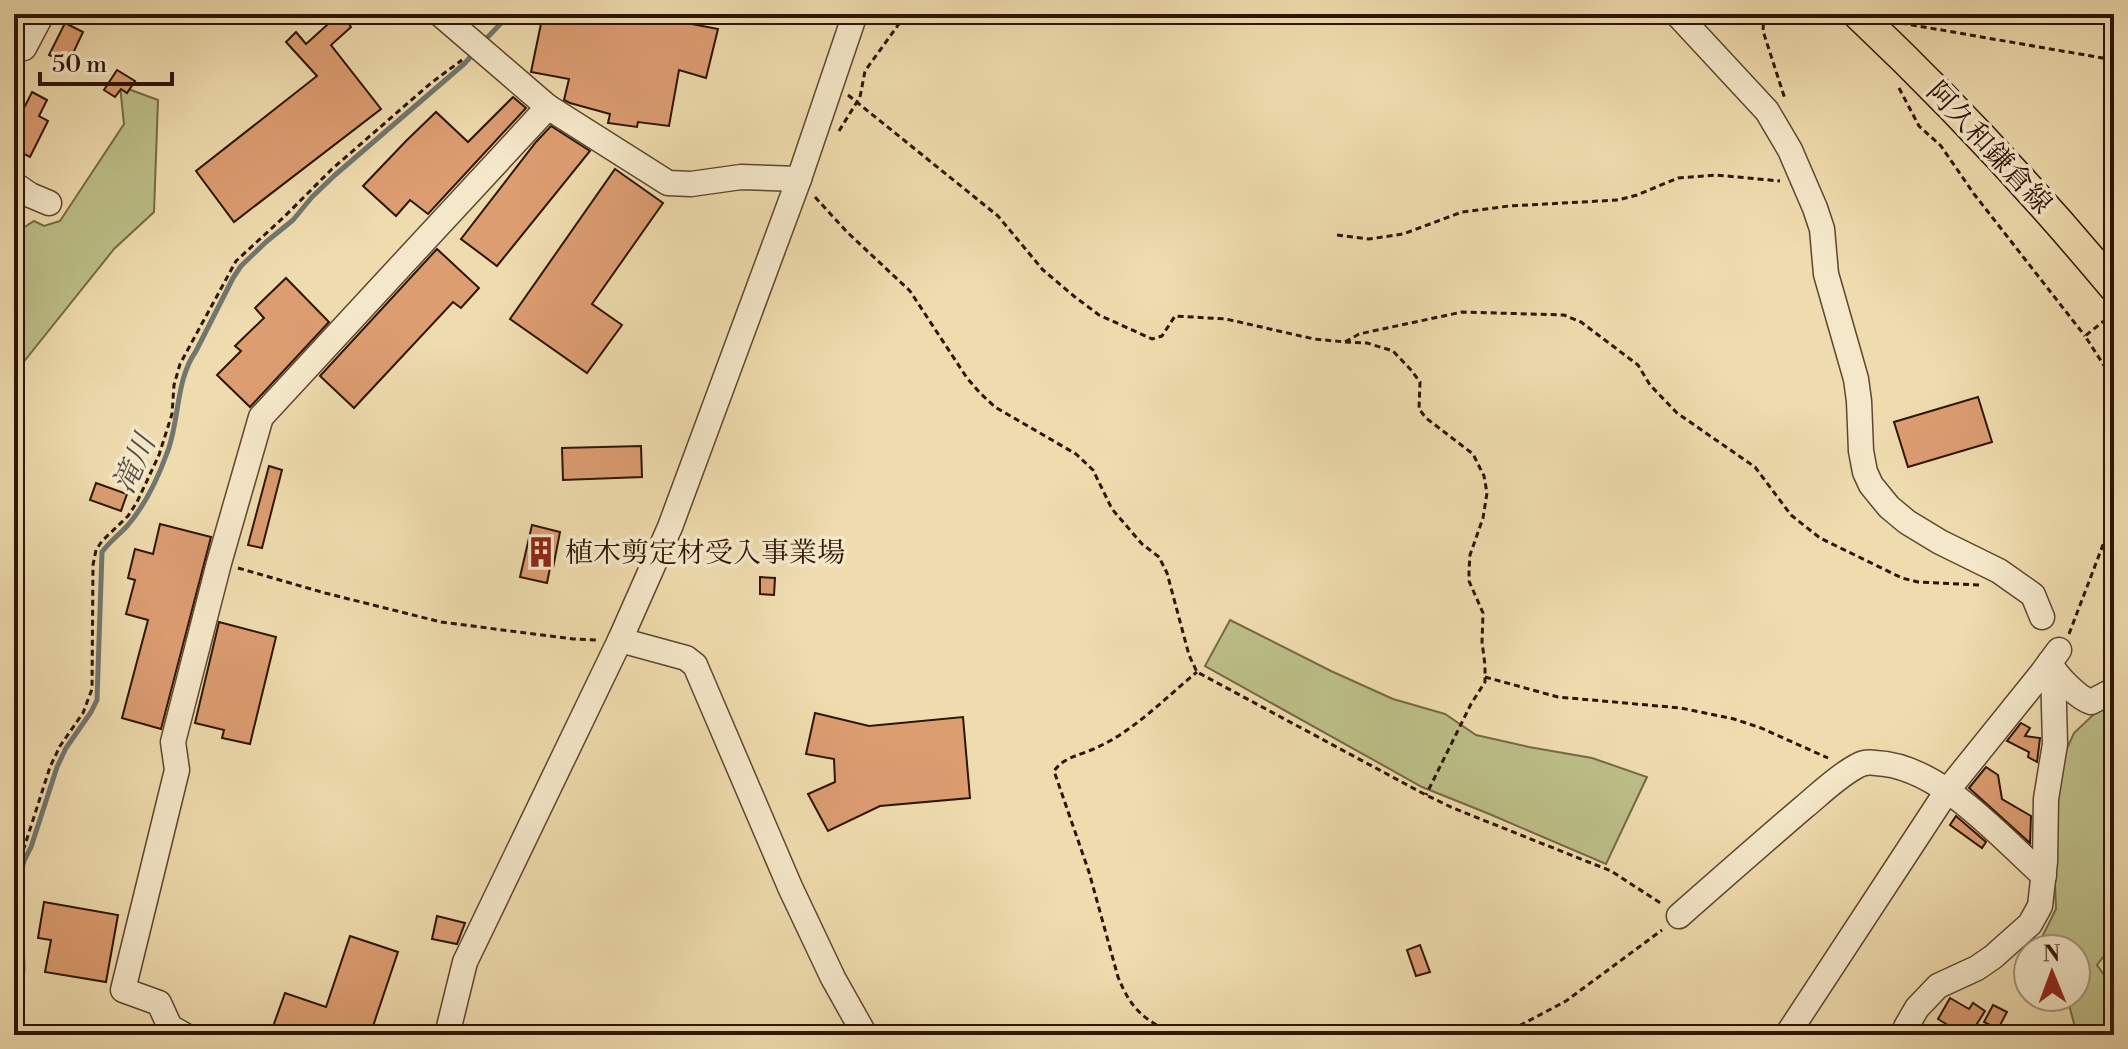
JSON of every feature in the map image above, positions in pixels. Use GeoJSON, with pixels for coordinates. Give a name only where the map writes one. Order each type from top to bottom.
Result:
{"type":"FeatureCollection","features":[{"type":"Feature","properties":{"kind":"main road","name":"阿久和鎌倉線"},"geometry":{"type":"LineString","coordinates":[[1858,14],[1895,30],[2064,196],[2114,256]]}},
{"type":"Feature","properties":{"kind":"main road","name":"阿久和鎌倉線"},"geometry":{"type":"LineString","coordinates":[[1895,30],[2114,287]]}},
{"type":"Feature","properties":{"kind":"street"},"geometry":{"type":"LineString","coordinates":[[14,43],[24,48],[42,14]]}},
{"type":"Feature","properties":{"kind":"street"},"geometry":{"type":"LineString","coordinates":[[440,14],[548,107],[668,183],[691,184],[741,177],[799,179]]}},
{"type":"Feature","properties":{"kind":"street"},"geometry":{"type":"LineString","coordinates":[[447,1035],[465,962],[620,640],[670,527],[799,179],[855,14]]}},
{"type":"Feature","properties":{"kind":"street"},"geometry":{"type":"LineString","coordinates":[[1677,14],[1767,111],[1790,150],[1804,183],[1822,229],[1826,274],[1856,379],[1861,451],[1871,485],[1889,507],[1907,522],[1999,571],[2033,595],[2042,617]]}},
{"type":"Feature","properties":{"kind":"street"},"geometry":{"type":"LineString","coordinates":[[184,1035],[170,1027],[159,1003],[123,990],[177,770],[173,742],[261,417],[548,107]]}},
{"type":"Feature","properties":{"kind":"street"},"geometry":{"type":"LineString","coordinates":[[14,184],[49,203]]}},
{"type":"Feature","properties":{"kind":"street"},"geometry":{"type":"LineString","coordinates":[[620,640],[686,658],[695,665],[790,887],[833,978],[865,1035]]}},
{"type":"Feature","properties":{"kind":"street"},"geometry":{"type":"LineString","coordinates":[[2054,660],[2080,699],[2091,702],[2114,690]]}},
{"type":"Feature","properties":{"kind":"street"},"geometry":{"type":"LineString","coordinates":[[1787,1035],[1947,791],[2054,660]]}},
{"type":"Feature","properties":{"kind":"street"},"geometry":{"type":"LineString","coordinates":[[1908,1035],[1906,1027],[1917,1008],[1938,986],[1977,968],[2014,940],[2030,924],[2040,906],[2046,799],[2055,744],[2054,660]]}},
{"type":"Feature","properties":{"kind":"street"},"geometry":{"type":"LineString","coordinates":[[1679,916],[1835,781],[1859,764],[1873,762],[1894,765],[1917,774],[1947,791],[1980,816],[2044,876]]}},
{"type":"Feature","properties":{"kind":"path"},"geometry":{"type":"LineString","coordinates":[[832,141],[858,101],[865,71],[906,14]]}},
{"type":"Feature","properties":{"kind":"path"},"geometry":{"type":"LineString","coordinates":[[1764,14],[1763,31],[1785,101]]}},
{"type":"Feature","properties":{"kind":"path"},"geometry":{"type":"LineString","coordinates":[[2114,60],[1895,30],[1896,75],[1900,92],[1919,126],[1941,146],[1974,194],[2085,336],[2114,381]]}},
{"type":"Feature","properties":{"kind":"path"},"geometry":{"type":"LineString","coordinates":[[14,879],[50,767],[60,746],[83,713],[92,689],[93,565],[96,550],[128,516],[141,495],[168,428],[180,364],[227,275],[236,261],[316,183],[431,83],[471,52],[480,50]]}},
{"type":"Feature","properties":{"kind":"path"},"geometry":{"type":"LineString","coordinates":[[832,84],[858,101],[998,216],[1043,270],[1099,315],[1152,339],[1162,336],[1175,316],[1226,319],[1314,339],[1367,343],[1393,351],[1411,370],[1420,382],[1419,409],[1426,418],[1473,454],[1484,476],[1487,493],[1483,518],[1470,555],[1469,570],[1469,581],[1483,613],[1485,682],[1426,795]]}},
{"type":"Feature","properties":{"kind":"path"},"geometry":{"type":"LineString","coordinates":[[1337,235],[1369,239],[1403,234],[1462,212],[1618,200],[1678,178],[1716,175],[1804,183]]}},
{"type":"Feature","properties":{"kind":"path"},"geometry":{"type":"LineString","coordinates":[[799,179],[847,232],[910,291],[980,393],[995,407],[1076,454],[1093,470],[1112,509],[1142,544],[1159,557],[1167,573],[1189,655],[1197,672],[1453,808],[1611,871],[1679,916],[1654,938],[1566,1001],[1502,1035]]}},
{"type":"Feature","properties":{"kind":"path"},"geometry":{"type":"LineString","coordinates":[[1345,342],[1359,334],[1462,312],[1564,315],[1581,322],[1638,365],[1650,385],[1677,413],[1755,467],[1791,515],[1820,538],[1902,578],[1918,582],[1985,585]]}},
{"type":"Feature","properties":{"kind":"path"},"geometry":{"type":"LineString","coordinates":[[2085,336],[2114,313]]}},
{"type":"Feature","properties":{"kind":"path"},"geometry":{"type":"LineString","coordinates":[[2054,660],[2069,636],[2114,516]]}},
{"type":"Feature","properties":{"kind":"path"},"geometry":{"type":"LineString","coordinates":[[219,563],[441,622],[573,639],[620,640]]}},
{"type":"Feature","properties":{"kind":"path"},"geometry":{"type":"LineString","coordinates":[[1174,1035],[1140,1015],[1123,991],[1089,872],[1054,771],[1072,756],[1110,741],[1197,672]]}},
{"type":"Feature","properties":{"kind":"path"},"geometry":{"type":"LineString","coordinates":[[1485,677],[1558,697],[1681,708],[1734,719],[1836,762],[1859,764]]}},
{"type":"Feature","properties":{"kind":"path"},"geometry":{"type":"LineString","coordinates":[[14,951],[18,970],[14,993]]}},
{"type":"Feature","properties":{"kind":"green space"},"geometry":{"type":"Polygon","coordinates":[[[120,86],[158,100],[154,212],[114,249],[14,374],[14,238],[34,221],[44,226],[60,221],[124,124],[120,86]]]}},
{"type":"Feature","properties":{"kind":"green space"},"geometry":{"type":"Polygon","coordinates":[[[1230,620],[1393,699],[1445,714],[1476,735],[1592,758],[1647,777],[1606,864],[1422,787],[1205,666],[1230,620]]]}},
{"type":"Feature","properties":{"kind":"green space"},"geometry":{"type":"Polygon","coordinates":[[[2114,695],[2114,943],[2097,965],[2114,989],[2114,1035],[2077,1035],[2071,1013],[2092,1013],[2092,933],[2044,933],[2056,909],[2054,859],[2058,828],[2049,800],[2057,770],[2074,733],[2114,695]]]}},
{"type":"Feature","properties":{"kind":"building"},"geometry":{"type":"Polygon","coordinates":[[[333,14],[360,14],[331,45],[381,109],[234,222],[196,171],[317,76],[286,42],[296,32],[306,44],[327,25],[324,22],[333,14]]]}},
{"type":"Feature","properties":{"kind":"building"},"geometry":{"type":"Polygon","coordinates":[[[543,14],[640,14],[718,29],[706,78],[679,70],[669,126],[638,122],[637,127],[608,123],[610,114],[564,100],[569,79],[531,72],[543,14]]]}},
{"type":"Feature","properties":{"kind":"building"},"geometry":{"type":"Polygon","coordinates":[[[65,23],[83,32],[68,64],[49,55],[65,23]]]}},
{"type":"Feature","properties":{"kind":"building"},"geometry":{"type":"Polygon","coordinates":[[[117,70],[135,81],[127,93],[121,89],[115,97],[104,90],[117,70]]]}},
{"type":"Feature","properties":{"kind":"building"},"geometry":{"type":"Polygon","coordinates":[[[32,92],[47,100],[39,116],[48,121],[30,157],[14,149],[14,128],[32,92]]]}},
{"type":"Feature","properties":{"kind":"building"},"geometry":{"type":"Polygon","coordinates":[[[513,97],[526,108],[428,214],[410,200],[396,216],[363,186],[436,112],[468,142],[513,97]]]}},
{"type":"Feature","properties":{"kind":"building"},"geometry":{"type":"Polygon","coordinates":[[[551,126],[590,151],[497,266],[461,239],[551,126]]]}},
{"type":"Feature","properties":{"kind":"building"},"geometry":{"type":"Polygon","coordinates":[[[615,169],[663,203],[592,304],[622,325],[587,373],[510,319],[615,169]]]}},
{"type":"Feature","properties":{"kind":"building"},"geometry":{"type":"Polygon","coordinates":[[[437,249],[479,288],[461,308],[453,302],[354,408],[320,376],[437,249]]]}},
{"type":"Feature","properties":{"kind":"building"},"geometry":{"type":"Polygon","coordinates":[[[286,278],[329,322],[250,407],[217,375],[241,351],[235,346],[264,318],[255,308],[286,278]]]}},
{"type":"Feature","properties":{"kind":"building"},"geometry":{"type":"Polygon","coordinates":[[[1978,397],[1992,442],[1908,467],[1894,422],[1978,397]]]}},
{"type":"Feature","properties":{"kind":"building"},"geometry":{"type":"Polygon","coordinates":[[[641,446],[642,477],[563,480],[562,448],[641,446]]]}},
{"type":"Feature","properties":{"kind":"building"},"geometry":{"type":"Polygon","coordinates":[[[269,466],[282,470],[262,548],[248,545],[269,466]]]}},
{"type":"Feature","properties":{"kind":"building"},"geometry":{"type":"Polygon","coordinates":[[[96,483],[127,494],[121,511],[90,500],[96,483]]]}},
{"type":"Feature","properties":{"kind":"building"},"geometry":{"type":"Polygon","coordinates":[[[160,524],[211,537],[161,729],[122,718],[148,620],[126,614],[135,580],[128,578],[135,549],[153,554],[160,524]]]}},
{"type":"Feature","properties":{"kind":"building","name":"植木剪定材受入事業場"},"geometry":{"type":"Polygon","coordinates":[[[532,525],[560,532],[547,583],[520,577],[532,525]]]}},
{"type":"Feature","properties":{"kind":"building"},"geometry":{"type":"Polygon","coordinates":[[[760,577],[775,578],[774,595],[760,594],[760,577]]]}},
{"type":"Feature","properties":{"kind":"building"},"geometry":{"type":"Polygon","coordinates":[[[219,622],[276,637],[250,744],[222,738],[224,730],[195,723],[219,622]]]}},
{"type":"Feature","properties":{"kind":"building"},"geometry":{"type":"Polygon","coordinates":[[[815,713],[869,726],[963,717],[970,798],[880,806],[828,831],[808,794],[835,782],[834,759],[806,754],[815,713]]]}},
{"type":"Feature","properties":{"kind":"building"},"geometry":{"type":"Polygon","coordinates":[[[2021,723],[2030,728],[2025,736],[2040,738],[2037,762],[2028,757],[2029,752],[2007,741],[2021,723]]]}},
{"type":"Feature","properties":{"kind":"building"},"geometry":{"type":"Polygon","coordinates":[[[1986,767],[1998,775],[2002,799],[2031,816],[2030,843],[1969,788],[1986,767]]]}},
{"type":"Feature","properties":{"kind":"building"},"geometry":{"type":"Polygon","coordinates":[[[1956,816],[1986,842],[1982,848],[1950,825],[1956,816]]]}},
{"type":"Feature","properties":{"kind":"building"},"geometry":{"type":"Polygon","coordinates":[[[44,902],[118,915],[106,982],[45,972],[51,940],[38,938],[44,902]]]}},
{"type":"Feature","properties":{"kind":"building"},"geometry":{"type":"Polygon","coordinates":[[[437,916],[465,923],[457,944],[432,939],[437,916]]]}},
{"type":"Feature","properties":{"kind":"building"},"geometry":{"type":"Polygon","coordinates":[[[350,936],[398,952],[370,1035],[270,1035],[285,993],[326,1007],[350,936]]]}},
{"type":"Feature","properties":{"kind":"building"},"geometry":{"type":"Polygon","coordinates":[[[1420,945],[1430,972],[1416,976],[1407,950],[1420,945]]]}},
{"type":"Feature","properties":{"kind":"building"},"geometry":{"type":"Polygon","coordinates":[[[1950,998],[1969,1009],[1973,1003],[1985,1011],[1970,1035],[1964,1035],[1938,1019],[1950,998]]]}},
{"type":"Feature","properties":{"kind":"building"},"geometry":{"type":"Polygon","coordinates":[[[1993,1005],[2007,1012],[1998,1029],[1984,1022],[1993,1005]]]}},
{"type":"Feature","properties":{"kind":"waterway","name":"滝川"},"geometry":{"type":"LineString","coordinates":[[483,42],[510,14]]}},
{"type":"Feature","properties":{"kind":"waterway","name":"滝川"},"geometry":{"type":"LineString","coordinates":[[14,1034],[23,969],[20,876],[57,767],[97,700],[102,552],[134,517],[155,481],[171,440],[189,363],[241,266],[293,220],[335,175],[474,53]]}},
{"type":"Feature","properties":{"kind":"place","name":"植木剪定材受入事業場"},"geometry":{"type":"Point","coordinates":[541,552]}}]}
